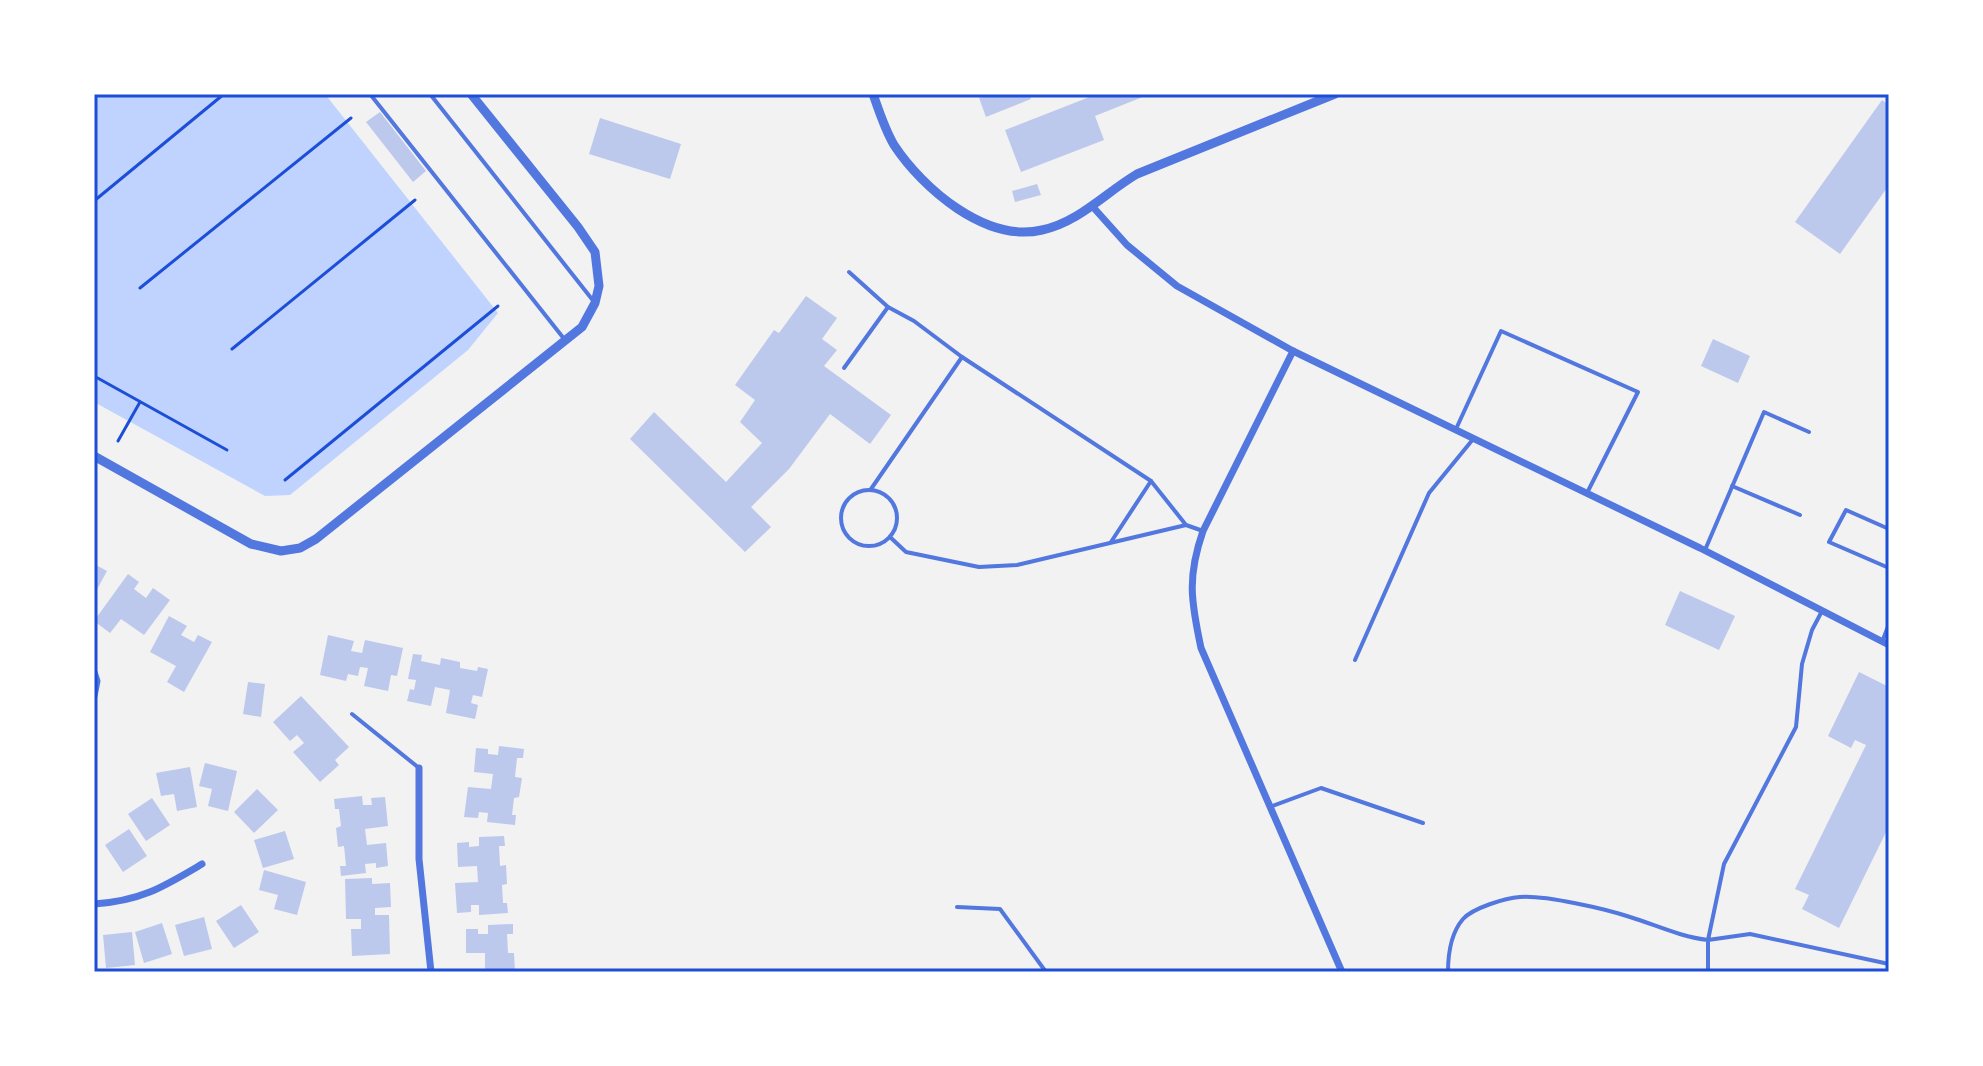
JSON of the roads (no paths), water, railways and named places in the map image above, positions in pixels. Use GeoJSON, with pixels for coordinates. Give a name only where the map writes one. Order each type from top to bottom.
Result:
{"type":"FeatureCollection","features":[{"type":"Feature","properties":{"kind":"street"},"geometry":{"type":"LineString","coordinates":[[94,456],[251,544],[281,551],[300,548],[316,539],[582,327],[595,303],[599,286],[595,252],[471,94]]}},
{"type":"Feature","properties":{"kind":"street"},"geometry":{"type":"LineString","coordinates":[[873,94],[892,143],[939,196],[976,220],[1016,232],[1042,230],[1093,207],[1109,191],[1137,174],[1335,94]]}},
{"type":"Feature","properties":{"kind":"street"},"geometry":{"type":"LineString","coordinates":[[1093,207],[1127,245],[1177,286],[1293,351],[1705,550],[1886,643]]}},
{"type":"Feature","properties":{"kind":"street"},"geometry":{"type":"LineString","coordinates":[[1293,351],[1203,531],[1194,558],[1191,600],[1201,648],[1342,972]]}},
{"type":"Feature","properties":{"kind":"street"},"geometry":{"type":"LineString","coordinates":[[94,672],[97,681],[94,696]]}},
{"type":"Feature","properties":{"kind":"street"},"geometry":{"type":"LineString","coordinates":[[419,768],[419,859],[431,972]]}},
{"type":"Feature","properties":{"kind":"street"},"geometry":{"type":"LineString","coordinates":[[94,904],[119,902],[156,892],[202,864]]}},
{"type":"Feature","properties":{"kind":"lane"},"geometry":{"type":"LineString","coordinates":[[370,94],[565,340]]}},
{"type":"Feature","properties":{"kind":"lane"},"geometry":{"type":"LineString","coordinates":[[430,94],[595,303]]}},
{"type":"Feature","properties":{"kind":"lane"},"geometry":{"type":"LineString","coordinates":[[849,272],[888,307],[914,321],[962,357],[1151,481],[1186,525],[1203,531]]}},
{"type":"Feature","properties":{"kind":"lane"},"geometry":{"type":"LineString","coordinates":[[844,368],[888,307]]}},
{"type":"Feature","properties":{"kind":"lane"},"geometry":{"type":"LineString","coordinates":[[1456,429],[1501,331],[1638,392],[1587,493]]}},
{"type":"Feature","properties":{"kind":"lane"},"geometry":{"type":"LineString","coordinates":[[871,489],[962,357]]}},
{"type":"Feature","properties":{"kind":"lane"},"geometry":{"type":"LineString","coordinates":[[1705,550],[1764,412],[1809,432]]}},
{"type":"Feature","properties":{"kind":"lane"},"geometry":{"type":"LineString","coordinates":[[1355,660],[1429,493],[1474,438]]}},
{"type":"Feature","properties":{"kind":"lane"},"geometry":{"type":"LineString","coordinates":[[1111,542],[1151,481]]}},
{"type":"Feature","properties":{"kind":"lane"},"geometry":{"type":"LineString","coordinates":[[1732,486],[1800,515]]}},
{"type":"Feature","properties":{"kind":"lane"},"geometry":{"type":"LineString","coordinates":[[871,489],[886,495],[896,508],[897,525],[890,537],[877,545],[864,546],[850,538],[841,524],[841,515],[848,499],[862,490],[871,489]]}},
{"type":"Feature","properties":{"kind":"lane"},"geometry":{"type":"LineString","coordinates":[[1889,529],[1846,510],[1829,542],[1889,568]]}},
{"type":"Feature","properties":{"kind":"lane"},"geometry":{"type":"LineString","coordinates":[[890,537],[906,552],[979,567],[1017,565],[1186,525]]}},
{"type":"Feature","properties":{"kind":"lane"},"geometry":{"type":"LineString","coordinates":[[1708,972],[1708,940],[1724,864],[1796,727],[1802,664],[1812,630],[1822,611]]}},
{"type":"Feature","properties":{"kind":"lane"},"geometry":{"type":"LineString","coordinates":[[1886,643],[1889,624]]}},
{"type":"Feature","properties":{"kind":"lane"},"geometry":{"type":"LineString","coordinates":[[352,714],[419,768]]}},
{"type":"Feature","properties":{"kind":"lane"},"geometry":{"type":"LineString","coordinates":[[1270,807],[1321,788],[1423,823]]}},
{"type":"Feature","properties":{"kind":"lane"},"geometry":{"type":"LineString","coordinates":[[1448,972],[1449,948],[1462,919],[1477,909],[1520,897],[1615,913],[1689,938],[1708,940],[1750,934],[1889,964]]}},
{"type":"Feature","properties":{"kind":"lane"},"geometry":{"type":"LineString","coordinates":[[957,907],[1000,909],[1046,972]]}},
{"type":"Feature","properties":{"kind":"water"},"geometry":{"type":"Polygon","coordinates":[[[94,94],[325,94],[498,313],[468,350],[290,495],[265,496],[94,402],[94,94]]]}}]}
